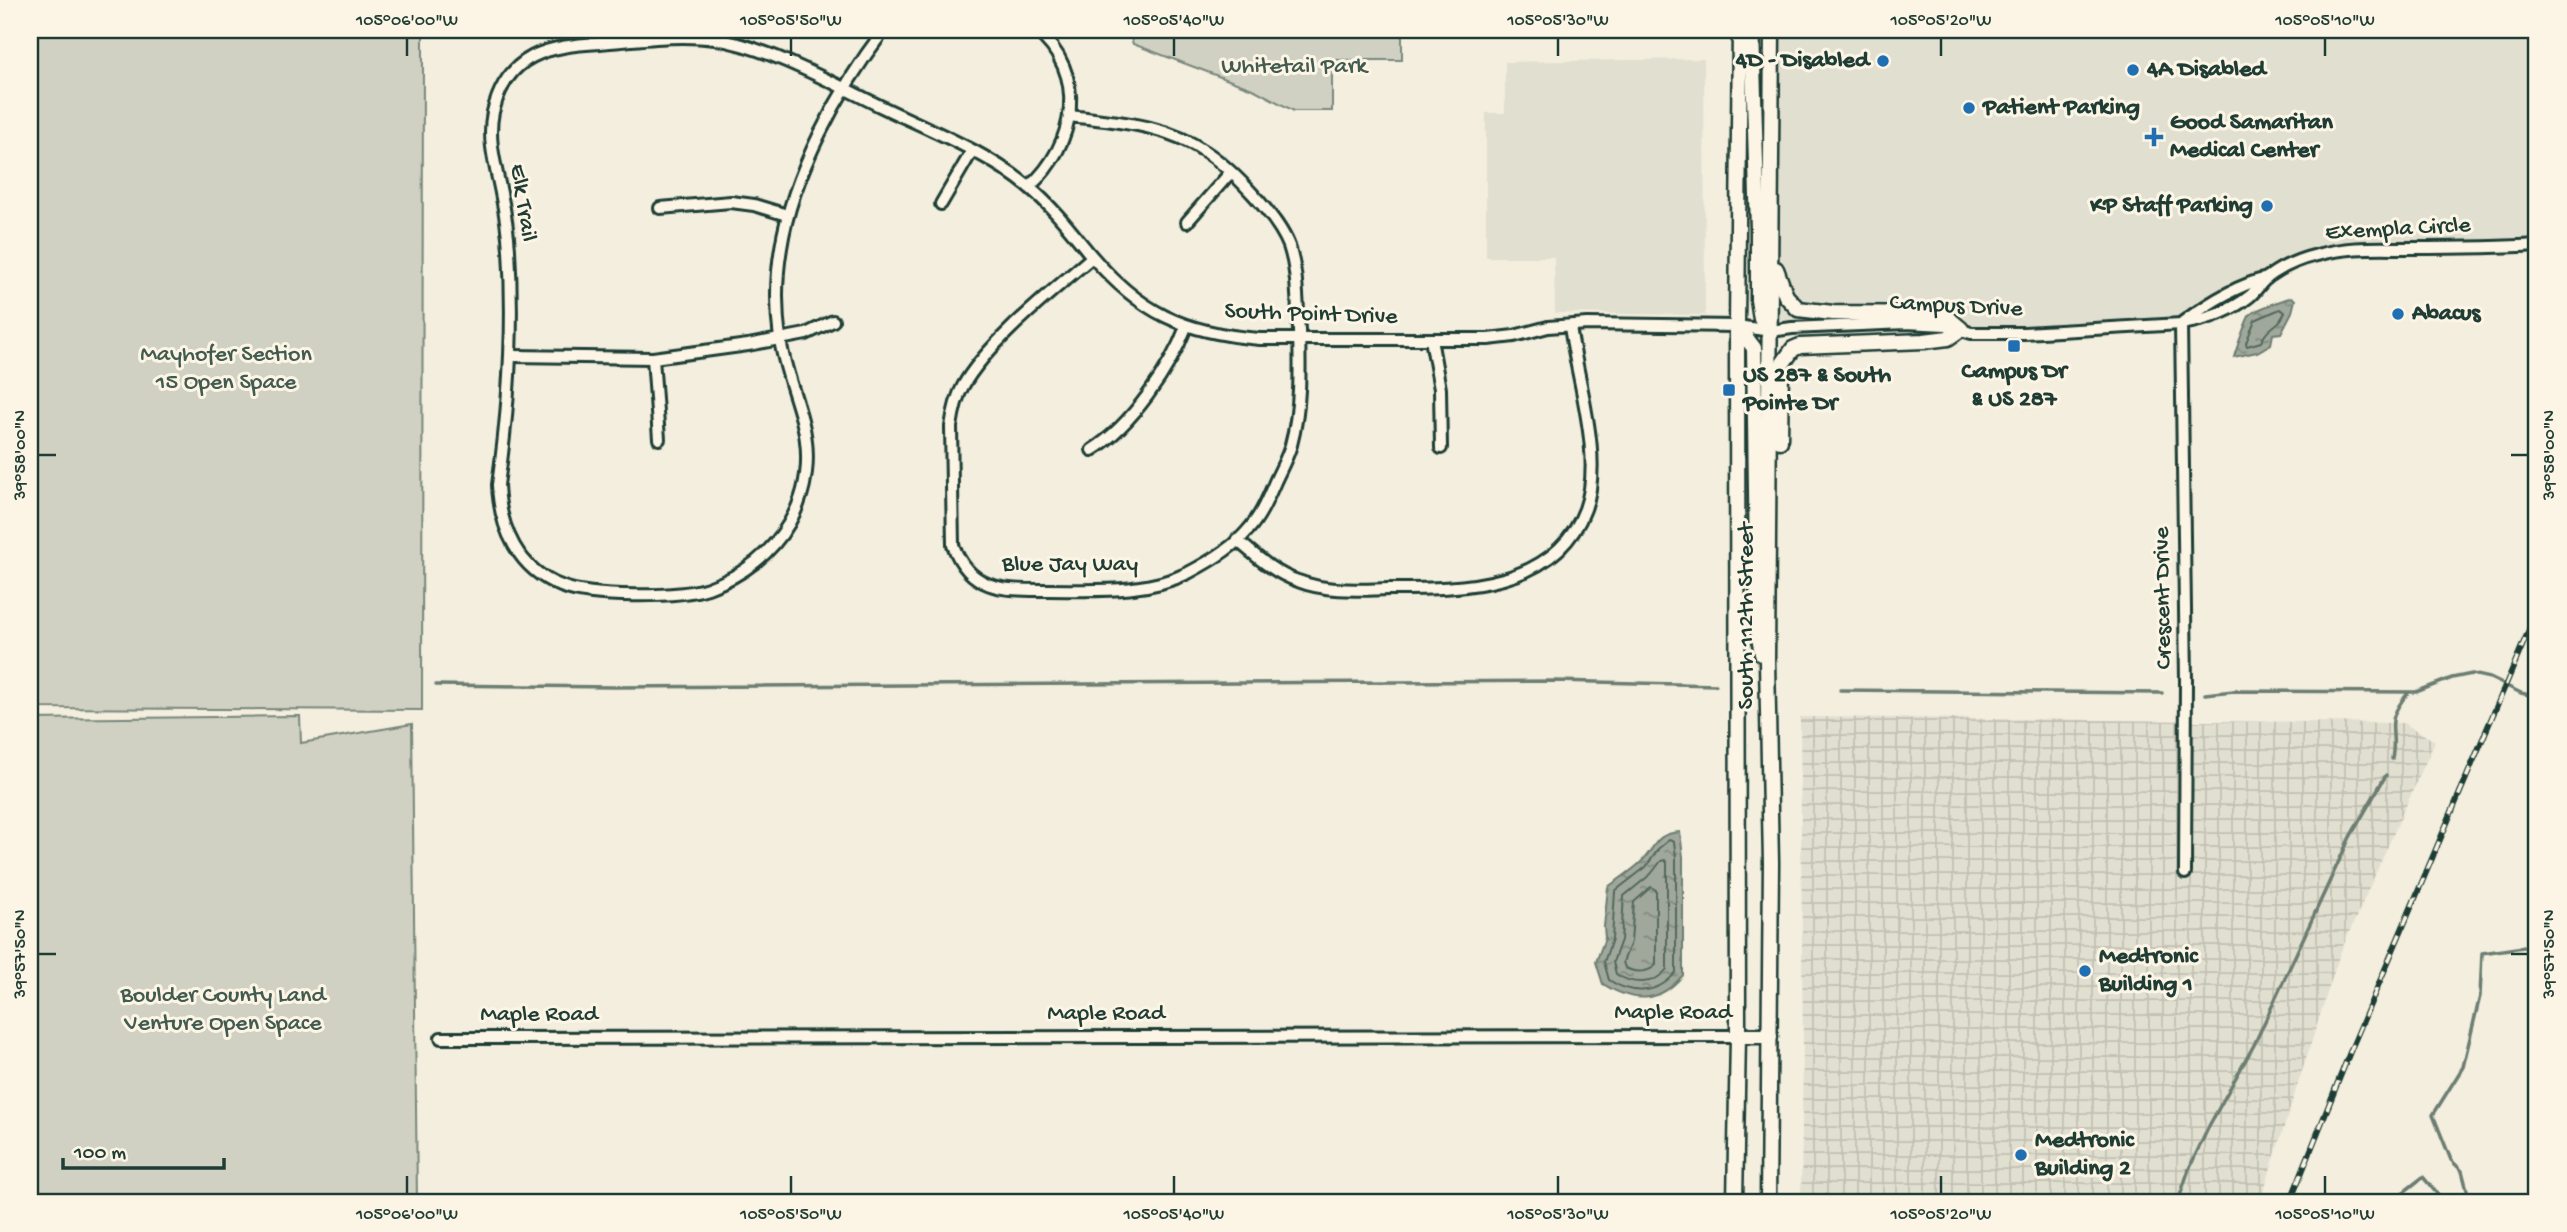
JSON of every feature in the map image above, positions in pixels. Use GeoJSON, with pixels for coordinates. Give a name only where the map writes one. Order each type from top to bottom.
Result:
{"type":"FeatureCollection","features":[{"type":"Feature","properties":{"kind":"main road","name":"South 112th Street"},"geometry":{"type":"LineString","coordinates":[[1735,1202],[1738,1036],[1737,326],[1740,30]]}},
{"type":"Feature","properties":{"kind":"main road"},"geometry":{"type":"LineString","coordinates":[[1752,30],[1759,229],[1758,300],[1761,319],[1771,331]]}},
{"type":"Feature","properties":{"kind":"main road","name":"South 112th Street"},"geometry":{"type":"LineString","coordinates":[[1768,1202],[1772,30]]}},
{"type":"Feature","properties":{"kind":"main road"},"geometry":{"type":"LineString","coordinates":[[1737,326],[1755,348],[1758,632],[1760,651],[1768,661],[1774,650],[1781,366],[1786,357],[1800,346],[1924,341],[1948,338],[1962,329],[1942,314],[1833,313],[1798,309],[1783,292],[1772,252]]}},
{"type":"Feature","properties":{"kind":"main road","name":"Maple Road"},"geometry":{"type":"LineString","coordinates":[[1738,1036],[1770,1036]]}},
{"type":"Feature","properties":{"kind":"street","name":"Elk Trail"},"geometry":{"type":"LineString","coordinates":[[845,89],[749,46],[714,39],[679,37],[561,45],[545,50],[523,63],[510,76],[501,90],[494,111],[491,133],[509,247],[512,356],[498,485],[505,528],[516,551],[528,566],[562,586],[593,594],[676,594],[703,590],[745,571],[771,549],[787,528],[799,505],[806,452],[802,421],[788,380],[780,338],[779,272],[787,215],[798,183],[845,89],[884,30]]}},
{"type":"Feature","properties":{"kind":"street"},"geometry":{"type":"LineString","coordinates":[[1030,187],[1052,162],[1065,138],[1070,116],[1065,70],[1058,53],[1047,39],[1035,30]]}},
{"type":"Feature","properties":{"kind":"street","name":"South Point Drive"},"geometry":{"type":"LineString","coordinates":[[845,89],[972,151],[1030,187],[1092,257],[1140,301],[1160,315],[1186,327],[1227,336],[1431,339],[1488,339],[1514,336],[1548,327],[1570,326],[1737,326],[1771,331]]}},
{"type":"Feature","properties":{"kind":"street","name":"Blue Jay Way"},"geometry":{"type":"LineString","coordinates":[[1070,116],[1155,128],[1184,139],[1200,148],[1230,173],[1267,210],[1288,246],[1297,290],[1299,396],[1290,447],[1263,509],[1248,530],[1216,557],[1186,574],[1132,590],[1032,590],[982,583],[958,561],[953,545],[951,427],[954,409],[962,387],[975,367],[1010,330],[1092,257]]}},
{"type":"Feature","properties":{"kind":"street"},"geometry":{"type":"LineString","coordinates":[[941,204],[972,151]]}},
{"type":"Feature","properties":{"kind":"street"},"geometry":{"type":"LineString","coordinates":[[1187,222],[1230,173]]}},
{"type":"Feature","properties":{"kind":"street"},"geometry":{"type":"LineString","coordinates":[[660,208],[731,202],[754,205],[787,215]]}},
{"type":"Feature","properties":{"kind":"street","name":"Exempla Circle"},"geometry":{"type":"LineString","coordinates":[[2181,324],[2200,309],[2248,282],[2267,278],[2302,259],[2342,249],[2509,247],[2537,244]]}},
{"type":"Feature","properties":{"kind":"street"},"geometry":{"type":"LineString","coordinates":[[512,356],[653,358],[806,334],[833,321]]}},
{"type":"Feature","properties":{"kind":"street","name":"Campus Drive"},"geometry":{"type":"LineString","coordinates":[[1771,331],[1906,323],[1947,325],[1971,333],[2024,333],[2181,324]]}},
{"type":"Feature","properties":{"kind":"street","name":"Crescent Drive"},"geometry":{"type":"LineString","coordinates":[[2181,324],[2186,680],[2185,873]]}},
{"type":"Feature","properties":{"kind":"street"},"geometry":{"type":"LineString","coordinates":[[1237,540],[1270,568],[1296,581],[1316,587],[1347,590],[1473,587],[1499,582],[1545,560],[1563,544],[1578,525],[1586,507],[1592,480],[1592,452],[1570,326]]}},
{"type":"Feature","properties":{"kind":"street"},"geometry":{"type":"LineString","coordinates":[[1092,450],[1104,443],[1157,381],[1186,327]]}},
{"type":"Feature","properties":{"kind":"street"},"geometry":{"type":"LineString","coordinates":[[1431,339],[1440,389],[1441,448]]}},
{"type":"Feature","properties":{"kind":"street"},"geometry":{"type":"LineString","coordinates":[[653,358],[659,439]]}},
{"type":"Feature","properties":{"kind":"street","name":"Maple Road"},"geometry":{"type":"LineString","coordinates":[[441,1038],[1738,1036]]}},
{"type":"Feature","properties":{"kind":"shaded area","name":"Good Samaritan Medical Center"},"geometry":{"type":"Polygon","coordinates":[[[1772,30],[2537,30],[2537,245],[2371,248],[2302,259],[2251,295],[2200,321],[1971,333],[1946,325],[1771,331],[1772,30]]]}},
{"type":"Feature","properties":{"kind":"shaded area"},"geometry":{"type":"Polygon","coordinates":[[[1704,59],[1705,315],[1555,313],[1554,257],[1486,257],[1486,113],[1505,113],[1505,62],[1704,59]]]}},
{"type":"Feature","properties":{"kind":"shaded area"},"geometry":{"type":"Polygon","coordinates":[[[1800,717],[2403,723],[2435,741],[2340,953],[2260,1202],[1801,1202],[1803,1046],[1800,717]]]}},
{"type":"Feature","properties":{"kind":"green space","name":"Mayhofer Section 15 Open Space"},"geometry":{"type":"Polygon","coordinates":[[[30,30],[423,30],[422,710],[30,708],[30,30]]]}},
{"type":"Feature","properties":{"kind":"green space","name":"Whitetail Park"},"geometry":{"type":"Polygon","coordinates":[[[1128,30],[1402,30],[1402,60],[1332,60],[1332,111],[1294,111],[1255,90],[1133,44],[1128,30]]]}},
{"type":"Feature","properties":{"kind":"green space","name":"Boulder County Land Venture Open Space"},"geometry":{"type":"Polygon","coordinates":[[[300,716],[301,743],[412,724],[417,1202],[30,1202],[30,719],[300,716]]]}},
{"type":"Feature","properties":{"kind":"water"},"geometry":{"type":"Polygon","coordinates":[[[2292,297],[2295,300],[2292,312],[2281,333],[2273,334],[2271,344],[2257,352],[2234,357],[2250,315],[2263,307],[2292,297]]]}},
{"type":"Feature","properties":{"kind":"water"},"geometry":{"type":"Polygon","coordinates":[[[1680,832],[1683,857],[1683,975],[1655,996],[1645,998],[1625,995],[1603,984],[1596,962],[1605,938],[1608,887],[1637,865],[1660,838],[1680,832]]]}},
{"type":"Feature","properties":{"kind":"waterway"},"geometry":{"type":"LineString","coordinates":[[2205,694],[2234,691],[2416,692],[2452,678],[2472,674],[2490,678],[2521,693],[2537,697]]}},
{"type":"Feature","properties":{"kind":"waterway"},"geometry":{"type":"LineString","coordinates":[[436,685],[613,687],[1556,681],[1716,685]]}},
{"type":"Feature","properties":{"kind":"waterway"},"geometry":{"type":"LineString","coordinates":[[1840,690],[2162,693]]}},
{"type":"Feature","properties":{"kind":"waterway"},"geometry":{"type":"LineString","coordinates":[[2392,759],[2393,720],[2395,712],[2408,693]]}},
{"type":"Feature","properties":{"kind":"waterway"},"geometry":{"type":"LineString","coordinates":[[2178,1202],[2189,1169],[2210,1124],[2254,1045],[2350,837],[2386,775]]}},
{"type":"Feature","properties":{"kind":"waterway"},"geometry":{"type":"LineString","coordinates":[[2537,884],[2534,889],[2537,916]]}},
{"type":"Feature","properties":{"kind":"waterway"},"geometry":{"type":"LineString","coordinates":[[2463,1202],[2468,1194],[2462,1171],[2451,1160],[2433,1115],[2463,1067],[2480,996],[2482,953],[2537,945]]}},
{"type":"Feature","properties":{"kind":"waterway"},"geometry":{"type":"LineString","coordinates":[[2391,1202],[2423,1177],[2444,1202]]}},
{"type":"Feature","properties":{"kind":"railway"},"geometry":{"type":"LineString","coordinates":[[2290,1202],[2352,1047],[2537,611]]}},
{"type":"Feature","properties":{"kind":"place","name":"4D - Disabled"},"geometry":{"type":"Point","coordinates":[1883,61]}},
{"type":"Feature","properties":{"kind":"place","name":"4A Disabled"},"geometry":{"type":"Point","coordinates":[2133,70]}},
{"type":"Feature","properties":{"kind":"place","name":"Patient Parking"},"geometry":{"type":"Point","coordinates":[1969,108]}},
{"type":"Feature","properties":{"kind":"place","name":"Good Samaritan Medical Center"},"geometry":{"type":"Point","coordinates":[2154,137]}},
{"type":"Feature","properties":{"kind":"place","name":"KP Staff Parking"},"geometry":{"type":"Point","coordinates":[2267,206]}},
{"type":"Feature","properties":{"kind":"place","name":"Abacus"},"geometry":{"type":"Point","coordinates":[2398,314]}},
{"type":"Feature","properties":{"kind":"place","name":"Campus Dr & US 287"},"geometry":{"type":"Point","coordinates":[2014,346]}},
{"type":"Feature","properties":{"kind":"place","name":"US 287 & South Pointe Dr"},"geometry":{"type":"Point","coordinates":[1729,390]}},
{"type":"Feature","properties":{"kind":"place","name":"Medtronic Building 1"},"geometry":{"type":"Point","coordinates":[2085,971]}},
{"type":"Feature","properties":{"kind":"place","name":"Medtronic Building 2"},"geometry":{"type":"Point","coordinates":[2021,1155]}}]}
